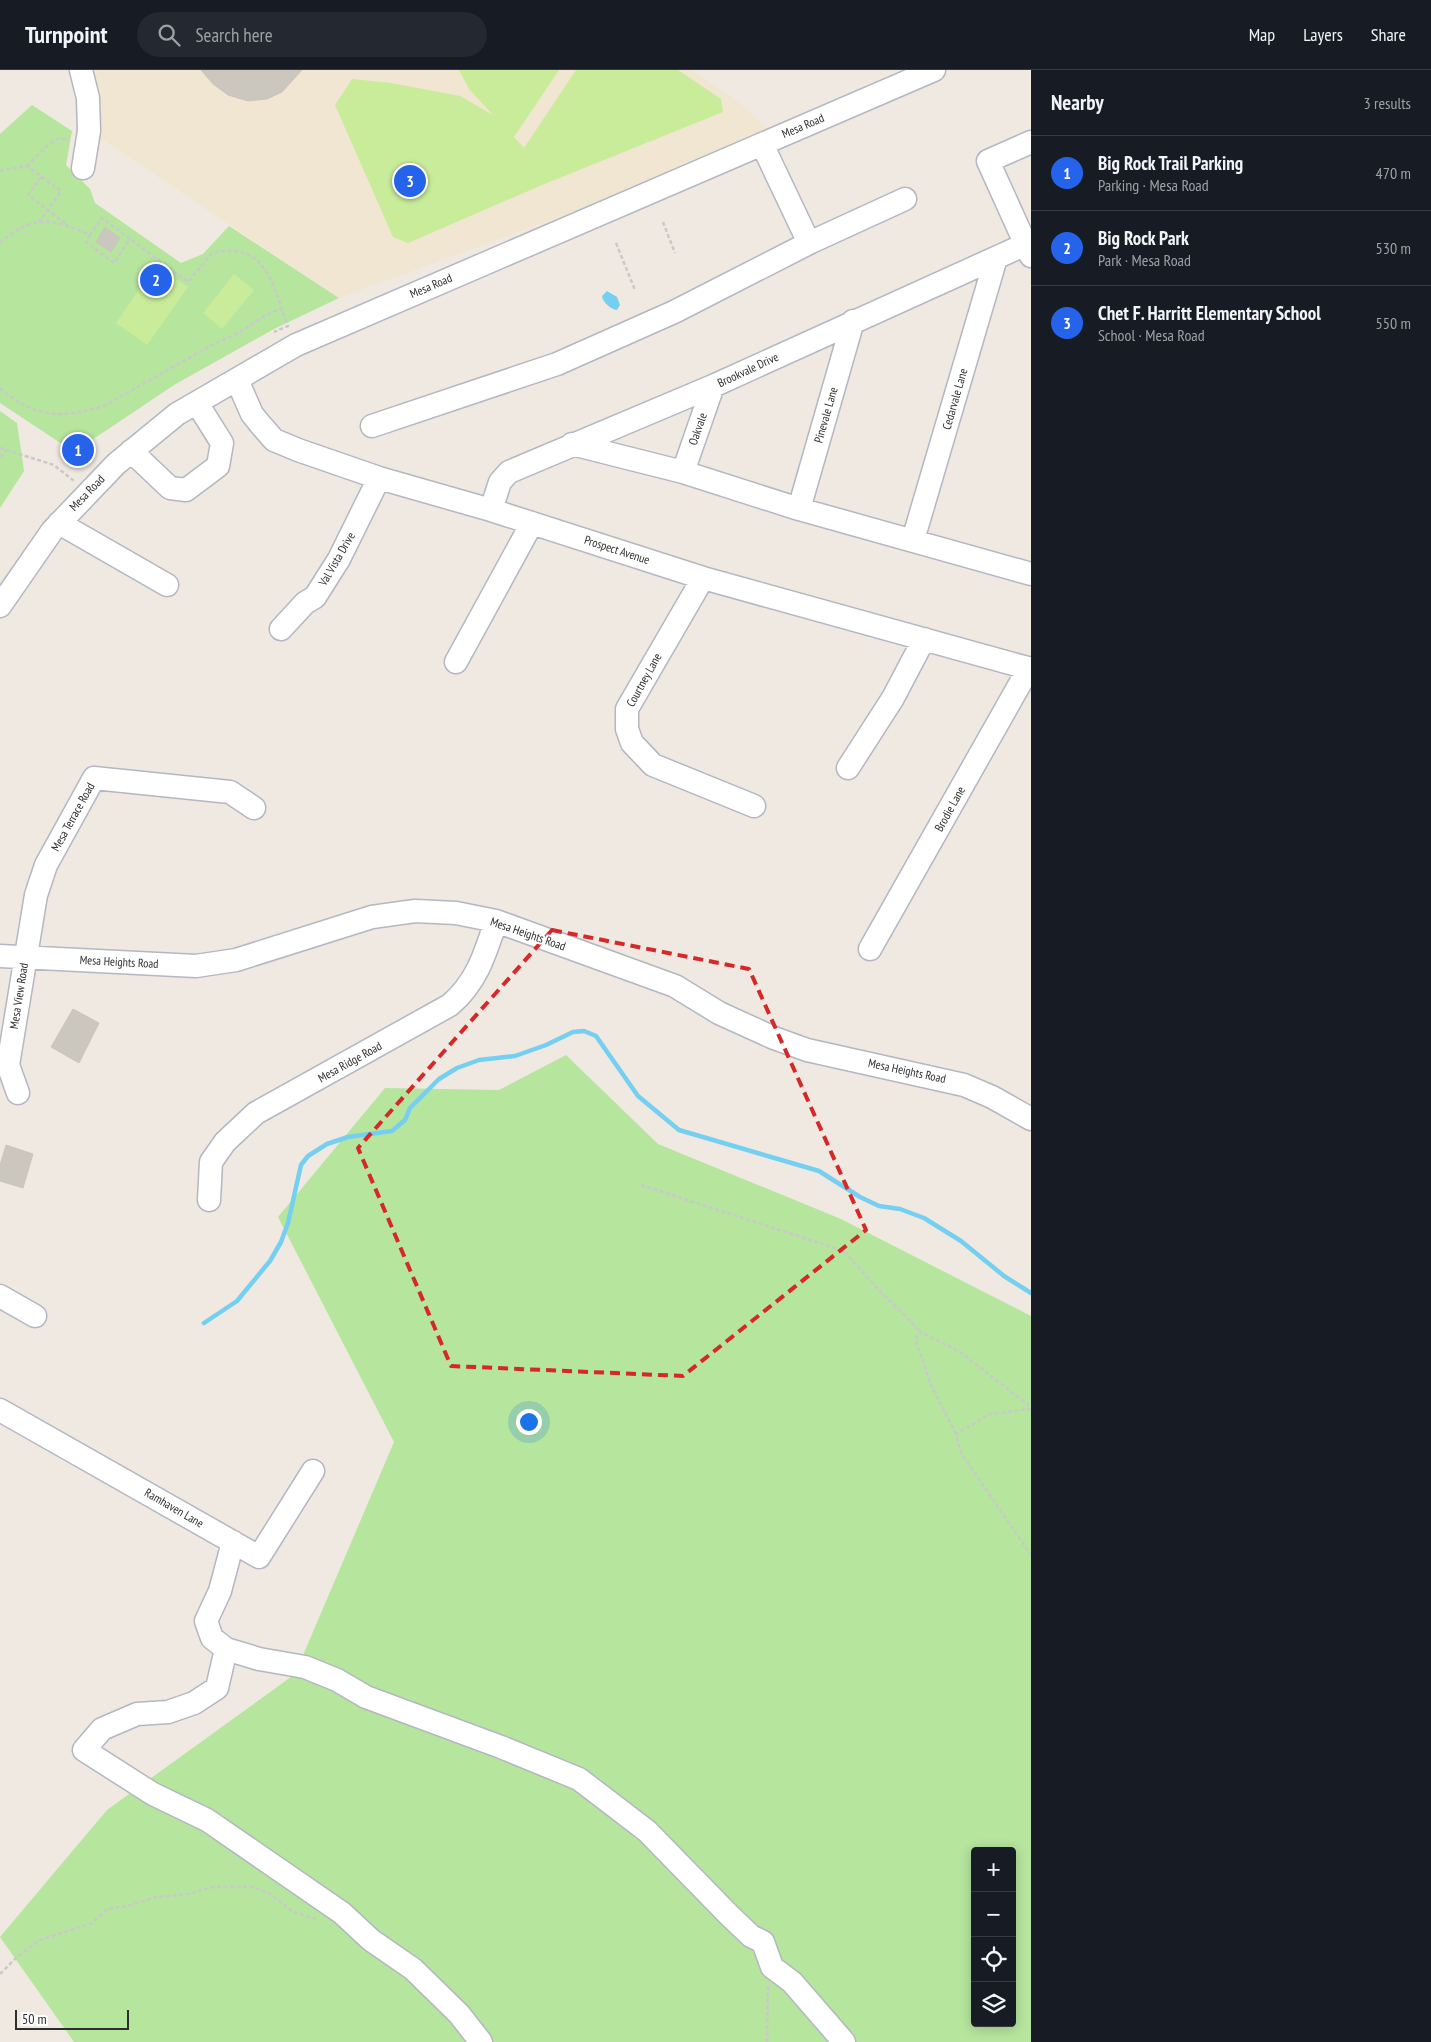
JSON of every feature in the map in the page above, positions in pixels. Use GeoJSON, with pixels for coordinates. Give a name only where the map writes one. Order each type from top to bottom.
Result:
{"type":"FeatureCollection","features":[{"type":"Feature","properties":{"kind":"street"},"geometry":{"type":"LineString","coordinates":[[81,70],[88,98],[90,131],[83,168]]}},
{"type":"Feature","properties":{"kind":"street","name":"Mesa Road"},"geometry":{"type":"LineString","coordinates":[[0,606],[29,562],[58,524],[87,492],[131,451],[177,414],[296,344],[934,70]]}},
{"type":"Feature","properties":{"kind":"street"},"geometry":{"type":"LineString","coordinates":[[1028,251],[988,161],[1031,142]]}},
{"type":"Feature","properties":{"kind":"street"},"geometry":{"type":"LineString","coordinates":[[762,144],[809,243]]}},
{"type":"Feature","properties":{"kind":"street"},"geometry":{"type":"LineString","coordinates":[[372,426],[557,364],[674,312],[809,243],[905,199]]}},
{"type":"Feature","properties":{"kind":"street","name":"Brookvale Drive"},"geometry":{"type":"LineString","coordinates":[[491,510],[500,482],[509,472],[713,386],[853,321],[996,258],[1028,251]]}},
{"type":"Feature","properties":{"kind":"street","name":"Cedarvale Lane"},"geometry":{"type":"LineString","coordinates":[[913,540],[996,258]]}},
{"type":"Feature","properties":{"kind":"street","name":"Pinevale Lane"},"geometry":{"type":"LineString","coordinates":[[799,509],[853,321]]}},
{"type":"Feature","properties":{"kind":"street","name":"Prospect Avenue"},"geometry":{"type":"LineString","coordinates":[[237,380],[252,414],[274,440],[379,478],[491,510],[703,578],[1030,668]]}},
{"type":"Feature","properties":{"kind":"street","name":"Oakvale"},"geometry":{"type":"LineString","coordinates":[[683,472],[713,386]]}},
{"type":"Feature","properties":{"kind":"street"},"geometry":{"type":"LineString","coordinates":[[131,451],[170,488],[186,490],[218,466],[222,443],[197,403]]}},
{"type":"Feature","properties":{"kind":"street"},"geometry":{"type":"LineString","coordinates":[[572,444],[683,472],[799,509],[1031,574]]}},
{"type":"Feature","properties":{"kind":"street","name":"Val Vista Drive"},"geometry":{"type":"LineString","coordinates":[[281,629],[305,603],[315,597],[339,559],[379,478]]}},
{"type":"Feature","properties":{"kind":"street"},"geometry":{"type":"LineString","coordinates":[[456,662],[532,523]]}},
{"type":"Feature","properties":{"kind":"street"},"geometry":{"type":"LineString","coordinates":[[58,524],[167,585]]}},
{"type":"Feature","properties":{"kind":"street","name":"Courtney Lane"},"geometry":{"type":"LineString","coordinates":[[703,578],[627,709],[627,729],[632,743],[653,765],[754,806]]}},
{"type":"Feature","properties":{"kind":"street"},"geometry":{"type":"LineString","coordinates":[[848,768],[893,698],[924,639]]}},
{"type":"Feature","properties":{"kind":"street","name":"Brodie Lane"},"geometry":{"type":"LineString","coordinates":[[870,949],[1030,668]]}},
{"type":"Feature","properties":{"kind":"street","name":"Mesa Terrace Road"},"geometry":{"type":"LineString","coordinates":[[26,957],[36,895],[46,865],[94,778],[230,792],[254,808]]}},
{"type":"Feature","properties":{"kind":"street","name":"Mesa Heights Road"},"geometry":{"type":"LineString","coordinates":[[0,956],[196,966],[236,960],[372,917],[393,913],[436,911],[496,921],[675,986],[719,1013],[774,1038],[807,1050],[964,1085],[992,1097],[1031,1119]]}},
{"type":"Feature","properties":{"kind":"street","name":"Mesa Ridge Road"},"geometry":{"type":"LineString","coordinates":[[209,1200],[211,1162],[236,1130],[256,1113],[450,1006],[466,990],[478,972],[496,921]]}},
{"type":"Feature","properties":{"kind":"street","name":"Mesa View Road"},"geometry":{"type":"LineString","coordinates":[[18,1094],[8,1065],[26,957]]}},
{"type":"Feature","properties":{"kind":"street"},"geometry":{"type":"LineString","coordinates":[[0,1296],[35,1316]]}},
{"type":"Feature","properties":{"kind":"street","name":"Ramhaven Lane"},"geometry":{"type":"LineString","coordinates":[[0,1410],[259,1557],[313,1471]]}},
{"type":"Feature","properties":{"kind":"street"},"geometry":{"type":"LineString","coordinates":[[233,1542],[220,1591],[206,1621],[212,1638],[226,1649],[259,1659],[305,1667],[337,1680],[366,1697],[501,1747],[579,1779],[647,1831],[750,1936],[763,1942],[772,1967],[792,1982],[844,2042]]}},
{"type":"Feature","properties":{"kind":"street"},"geometry":{"type":"LineString","coordinates":[[226,1649],[217,1688],[186,1706],[168,1712],[137,1714],[102,1728],[84,1750],[153,1794],[207,1820],[342,1913],[371,1940],[413,1969],[458,2014],[481,2042]]}},
{"type":"Feature","properties":{"kind":"path"},"geometry":{"type":"LineString","coordinates":[[0,171],[28,166],[59,138],[87,144]]}},
{"type":"Feature","properties":{"kind":"path"},"geometry":{"type":"LineString","coordinates":[[28,166],[61,191],[39,222]]}},
{"type":"Feature","properties":{"kind":"path"},"geometry":{"type":"LineString","coordinates":[[42,177],[28,195],[66,224],[90,235]]}},
{"type":"Feature","properties":{"kind":"path"},"geometry":{"type":"LineString","coordinates":[[130,239],[114,263],[86,242],[102,218],[188,282],[212,253],[238,249],[255,258],[267,270],[288,326],[274,332]]}},
{"type":"Feature","properties":{"kind":"path"},"geometry":{"type":"LineString","coordinates":[[663,222],[675,253]]}},
{"type":"Feature","properties":{"kind":"path"},"geometry":{"type":"LineString","coordinates":[[0,243],[27,223],[66,224]]}},
{"type":"Feature","properties":{"kind":"path"},"geometry":{"type":"LineString","coordinates":[[616,243],[635,290]]}},
{"type":"Feature","properties":{"kind":"path"},"geometry":{"type":"LineString","coordinates":[[0,388],[29,409],[47,414],[85,412],[104,406],[212,345],[240,332],[264,316],[281,309]]}},
{"type":"Feature","properties":{"kind":"path"},"geometry":{"type":"LineString","coordinates":[[0,448],[54,465],[87,492]]}},
{"type":"Feature","properties":{"kind":"path"},"geometry":{"type":"LineString","coordinates":[[0,457],[6,450]]}},
{"type":"Feature","properties":{"kind":"path"},"geometry":{"type":"LineString","coordinates":[[641,1185],[844,1251],[920,1332],[960,1352],[1031,1408]]}},
{"type":"Feature","properties":{"kind":"path"},"geometry":{"type":"LineString","coordinates":[[920,1332],[915,1339],[923,1363],[932,1387],[956,1434],[961,1453],[1031,1555]]}},
{"type":"Feature","properties":{"kind":"path"},"geometry":{"type":"LineString","coordinates":[[956,1434],[990,1414],[1031,1408]]}},
{"type":"Feature","properties":{"kind":"path"},"geometry":{"type":"LineString","coordinates":[[0,1974],[18,1956],[40,1940],[92,1923],[107,1909],[128,1906],[157,1897],[183,1895],[214,1887],[253,1887],[272,1895],[293,1912],[319,1920]]}},
{"type":"Feature","properties":{"kind":"path"},"geometry":{"type":"LineString","coordinates":[[766,2042],[766,1993],[772,1967]]}},
{"type":"Feature","properties":{"kind":"highlighted area"},"geometry":{"type":"Polygon","coordinates":[[[552,930],[749,969],[866,1230],[683,1376],[451,1366],[358,1148],[552,930]]]}},
{"type":"Feature","properties":{"kind":"shaded area"},"geometry":{"type":"Polygon","coordinates":[[[81,70],[692,70],[736,100],[777,137],[339,298],[89,131],[81,70]]]}},
{"type":"Feature","properties":{"kind":"green space"},"geometry":{"type":"Polygon","coordinates":[[[459,70],[559,70],[514,137],[524,148],[576,70],[678,70],[721,99],[723,112],[542,185],[408,243],[393,237],[335,105],[352,79],[391,83],[460,96],[493,115],[469,89],[459,70]]]}},
{"type":"Feature","properties":{"kind":"green space"},"geometry":{"type":"Polygon","coordinates":[[[32,105],[72,131],[66,165],[90,189],[95,203],[181,263],[203,254],[229,226],[339,298],[274,329],[174,385],[74,452],[0,403],[0,134],[32,105]]]}},
{"type":"Feature","properties":{"kind":"green space"},"geometry":{"type":"Polygon","coordinates":[[[156,265],[188,287],[147,345],[116,323],[156,265]]]}},
{"type":"Feature","properties":{"kind":"green space"},"geometry":{"type":"Polygon","coordinates":[[[234,274],[254,290],[222,329],[203,313],[234,274]]]}},
{"type":"Feature","properties":{"kind":"green space"},"geometry":{"type":"Polygon","coordinates":[[[0,411],[17,423],[24,471],[0,508],[0,411]]]}},
{"type":"Feature","properties":{"kind":"green space"},"geometry":{"type":"Polygon","coordinates":[[[566,1055],[658,1144],[841,1219],[1031,1316],[1031,2042],[74,2042],[0,1937],[107,1810],[295,1674],[394,1442],[278,1217],[385,1088],[499,1090],[566,1055]]]}},
{"type":"Feature","properties":{"kind":"water"},"geometry":{"type":"Polygon","coordinates":[[[607,291],[617,297],[620,305],[617,310],[610,307],[604,300],[602,296],[607,291]]]}},
{"type":"Feature","properties":{"kind":"building"},"geometry":{"type":"Polygon","coordinates":[[[201,70],[302,70],[282,92],[267,99],[248,101],[228,95],[213,84],[201,70]]]}},
{"type":"Feature","properties":{"kind":"building"},"geometry":{"type":"Polygon","coordinates":[[[105,227],[120,238],[111,252],[96,242],[105,227]]]}},
{"type":"Feature","properties":{"kind":"building"},"geometry":{"type":"Polygon","coordinates":[[[73,1009],[99,1023],[79,1063],[51,1047],[73,1009]]]}},
{"type":"Feature","properties":{"kind":"building"},"geometry":{"type":"Polygon","coordinates":[[[6,1145],[33,1154],[23,1188],[0,1181],[0,1165],[6,1145]]]}},
{"type":"Feature","properties":{"kind":"waterway"},"geometry":{"type":"LineString","coordinates":[[204,1323],[237,1301],[270,1261],[281,1242],[288,1223],[301,1165],[308,1156],[327,1144],[348,1137],[392,1131],[405,1120],[410,1108],[439,1079],[457,1068],[479,1060],[515,1056],[546,1045],[573,1032],[584,1031],[596,1036],[638,1096],[679,1130],[819,1171],[860,1197],[879,1206],[900,1209],[924,1218],[961,1241],[1004,1276],[1031,1293]]}},
{"type":"Feature","properties":{"kind":"place","name":"Chet F. Harritt Elementary School"},"geometry":{"type":"Point","coordinates":[410,181]}},
{"type":"Feature","properties":{"kind":"place","name":"Big Rock Park"},"geometry":{"type":"Point","coordinates":[156,280]}},
{"type":"Feature","properties":{"kind":"place","name":"Big Rock Trail Parking"},"geometry":{"type":"Point","coordinates":[78,450]}}]}
